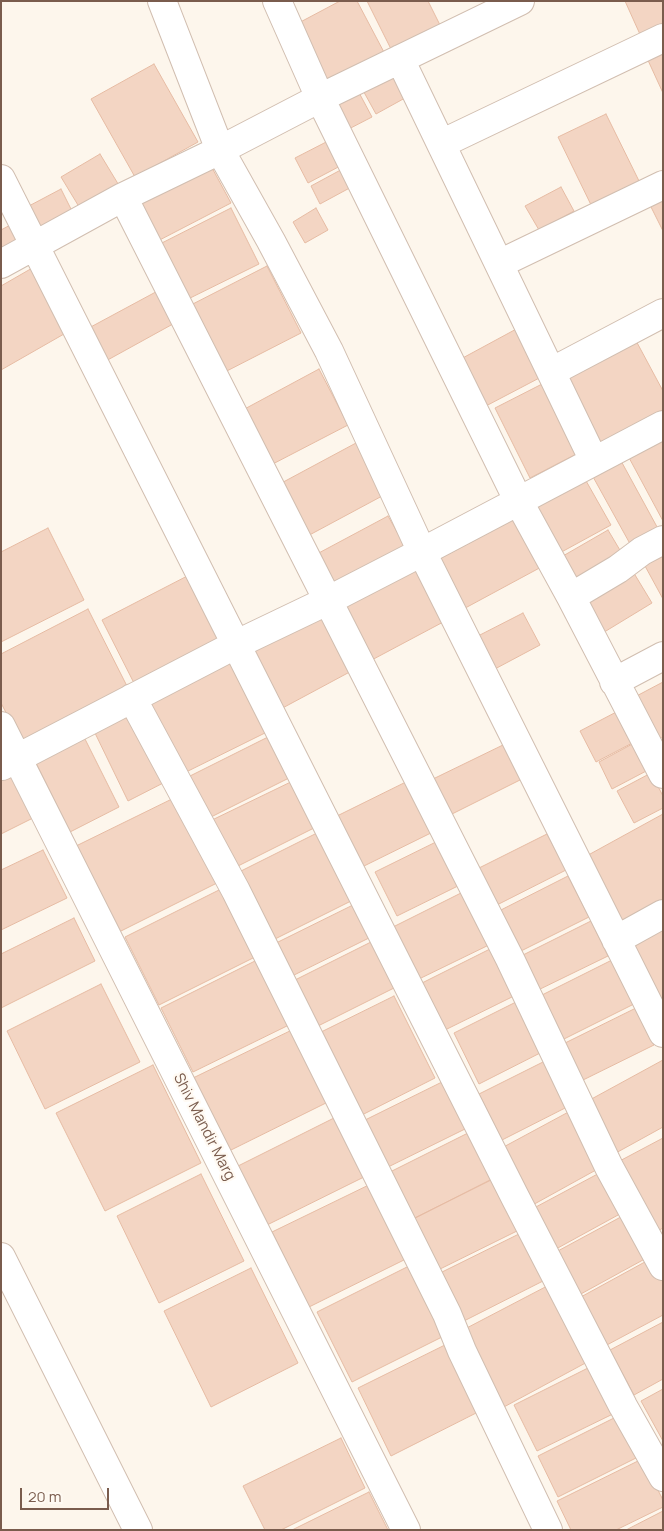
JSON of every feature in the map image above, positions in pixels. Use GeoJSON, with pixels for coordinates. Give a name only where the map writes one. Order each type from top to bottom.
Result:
{"type":"FeatureCollection","features":[{"type":"Feature","properties":{"kind":"street"},"geometry":{"type":"LineString","coordinates":[[162,1],[220,150],[329,351],[422,552],[662,1031]]}},
{"type":"Feature","properties":{"kind":"street"},"geometry":{"type":"LineString","coordinates":[[277,1],[320,98],[519,502],[571,597],[663,774]]}},
{"type":"Feature","properties":{"kind":"street"},"geometry":{"type":"LineString","coordinates":[[1,264],[34,244],[123,197],[220,150],[320,98],[520,1]]}},
{"type":"Feature","properties":{"kind":"street"},"geometry":{"type":"LineString","coordinates":[[441,144],[663,38]]}},
{"type":"Feature","properties":{"kind":"street"},"geometry":{"type":"LineString","coordinates":[[400,59],[594,461]]}},
{"type":"Feature","properties":{"kind":"street"},"geometry":{"type":"LineString","coordinates":[[1,179],[515,1197],[623,1406],[663,1477]]}},
{"type":"Feature","properties":{"kind":"street"},"geometry":{"type":"LineString","coordinates":[[499,264],[663,185]]}},
{"type":"Feature","properties":{"kind":"street"},"geometry":{"type":"LineString","coordinates":[[123,197],[510,958],[609,1167],[663,1266]]}},
{"type":"Feature","properties":{"kind":"street"},"geometry":{"type":"LineString","coordinates":[[551,372],[663,313]]}},
{"type":"Feature","properties":{"kind":"street"},"geometry":{"type":"LineString","coordinates":[[10,761],[235,645],[329,600],[663,426]]}},
{"type":"Feature","properties":{"kind":"street"},"geometry":{"type":"LineString","coordinates":[[571,597],[618,569],[642,551],[663,540]]}},
{"type":"Feature","properties":{"kind":"street"},"geometry":{"type":"LineString","coordinates":[[614,682],[663,656]]}},
{"type":"Feature","properties":{"kind":"street"},"geometry":{"type":"LineString","coordinates":[[132,698],[240,900],[447,1314],[462,1351],[548,1530]]}},
{"type":"Feature","properties":{"kind":"street","name":"Shiv Mandir Marg"},"geometry":{"type":"LineString","coordinates":[[1,726],[10,761],[406,1530]]}},
{"type":"Feature","properties":{"kind":"street"},"geometry":{"type":"LineString","coordinates":[[616,940],[663,914]]}},
{"type":"Feature","properties":{"kind":"street"},"geometry":{"type":"LineString","coordinates":[[1,1257],[138,1530]]}},
{"type":"Feature","properties":{"kind":"building"},"geometry":{"type":"Polygon","coordinates":[[[340,1],[357,1],[386,56],[324,89],[291,27],[340,1]]]}},
{"type":"Feature","properties":{"kind":"building"},"geometry":{"type":"Polygon","coordinates":[[[367,1],[428,1],[442,29],[393,53],[367,1]]]}},
{"type":"Feature","properties":{"kind":"building"},"geometry":{"type":"Polygon","coordinates":[[[625,1],[663,1],[663,31],[643,41],[625,1]]]}},
{"type":"Feature","properties":{"kind":"building"},"geometry":{"type":"Polygon","coordinates":[[[663,48],[663,93],[646,56],[663,48]]]}},
{"type":"Feature","properties":{"kind":"building"},"geometry":{"type":"Polygon","coordinates":[[[154,64],[198,142],[135,177],[91,99],[154,64]]]}},
{"type":"Feature","properties":{"kind":"building"},"geometry":{"type":"Polygon","coordinates":[[[390,69],[405,98],[376,114],[360,85],[390,69]]]}},
{"type":"Feature","properties":{"kind":"building"},"geometry":{"type":"Polygon","coordinates":[[[356,87],[372,117],[341,133],[325,103],[356,87]]]}},
{"type":"Feature","properties":{"kind":"building"},"geometry":{"type":"Polygon","coordinates":[[[606,114],[642,187],[594,211],[558,137],[606,114]]]}},
{"type":"Feature","properties":{"kind":"building"},"geometry":{"type":"Polygon","coordinates":[[[332,139],[344,164],[308,183],[295,158],[332,139]]]}},
{"type":"Feature","properties":{"kind":"building"},"geometry":{"type":"Polygon","coordinates":[[[100,154],[123,192],[84,215],[61,177],[100,154]]]}},
{"type":"Feature","properties":{"kind":"building"},"geometry":{"type":"Polygon","coordinates":[[[211,166],[231,203],[150,245],[131,208],[211,166]]]}},
{"type":"Feature","properties":{"kind":"building"},"geometry":{"type":"Polygon","coordinates":[[[348,166],[357,184],[320,204],[311,186],[348,166]]]}},
{"type":"Feature","properties":{"kind":"building"},"geometry":{"type":"Polygon","coordinates":[[[561,187],[574,211],[539,230],[525,206],[561,187]]]}},
{"type":"Feature","properties":{"kind":"building"},"geometry":{"type":"Polygon","coordinates":[[[61,189],[77,221],[44,238],[27,207],[61,189]]]}},
{"type":"Feature","properties":{"kind":"building"},"geometry":{"type":"Polygon","coordinates":[[[663,191],[663,231],[647,199],[663,191]]]}},
{"type":"Feature","properties":{"kind":"building"},"geometry":{"type":"Polygon","coordinates":[[[231,208],[259,264],[178,304],[150,249],[231,208]]]}},
{"type":"Feature","properties":{"kind":"building"},"geometry":{"type":"Polygon","coordinates":[[[316,208],[328,230],[305,243],[293,222],[316,208]]]}},
{"type":"Feature","properties":{"kind":"building"},"geometry":{"type":"Polygon","coordinates":[[[16,222],[28,245],[1,259],[1,230],[16,222]]]}},
{"type":"Feature","properties":{"kind":"building"},"geometry":{"type":"Polygon","coordinates":[[[267,266],[301,333],[219,375],[185,308],[267,266]]]}},
{"type":"Feature","properties":{"kind":"building"},"geometry":{"type":"Polygon","coordinates":[[[34,267],[71,330],[1,370],[1,286],[34,267]]]}},
{"type":"Feature","properties":{"kind":"building"},"geometry":{"type":"Polygon","coordinates":[[[165,287],[182,319],[104,362],[87,329],[165,287]]]}},
{"type":"Feature","properties":{"kind":"building"},"geometry":{"type":"Polygon","coordinates":[[[520,327],[545,375],[484,407],[459,360],[520,327]]]}},
{"type":"Feature","properties":{"kind":"building"},"geometry":{"type":"Polygon","coordinates":[[[634,337],[663,391],[663,413],[595,449],[558,378],[634,337]]]}},
{"type":"Feature","properties":{"kind":"building"},"geometry":{"type":"Polygon","coordinates":[[[319,369],[348,425],[267,467],[239,412],[319,369]]]}},
{"type":"Feature","properties":{"kind":"building"},"geometry":{"type":"Polygon","coordinates":[[[546,382],[582,451],[530,478],[495,408],[546,382]]]}},
{"type":"Feature","properties":{"kind":"building"},"geometry":{"type":"Polygon","coordinates":[[[663,435],[663,521],[627,454],[663,435]]]}},
{"type":"Feature","properties":{"kind":"building"},"geometry":{"type":"Polygon","coordinates":[[[356,443],[384,495],[302,539],[274,487],[356,443]]]}},
{"type":"Feature","properties":{"kind":"building"},"geometry":{"type":"Polygon","coordinates":[[[620,459],[662,536],[634,551],[592,475],[620,459]]]}},
{"type":"Feature","properties":{"kind":"building"},"geometry":{"type":"Polygon","coordinates":[[[585,479],[611,525],[556,555],[531,509],[585,479]]]}},
{"type":"Feature","properties":{"kind":"building"},"geometry":{"type":"Polygon","coordinates":[[[388,516],[409,553],[335,593],[315,555],[388,516]]]}},
{"type":"Feature","properties":{"kind":"building"},"geometry":{"type":"Polygon","coordinates":[[[518,517],[545,565],[456,613],[430,564],[518,517]]]}},
{"type":"Feature","properties":{"kind":"building"},"geometry":{"type":"Polygon","coordinates":[[[48,528],[84,600],[1,642],[1,552],[48,528]]]}},
{"type":"Feature","properties":{"kind":"building"},"geometry":{"type":"Polygon","coordinates":[[[608,530],[627,562],[574,593],[556,560],[608,530]]]}},
{"type":"Feature","properties":{"kind":"building"},"geometry":{"type":"Polygon","coordinates":[[[663,542],[663,599],[639,555],[663,542]]]}},
{"type":"Feature","properties":{"kind":"building"},"geometry":{"type":"Polygon","coordinates":[[[416,563],[447,620],[368,662],[337,606],[416,563]]]}},
{"type":"Feature","properties":{"kind":"building"},"geometry":{"type":"Polygon","coordinates":[[[629,565],[652,603],[601,634],[578,595],[629,565]]]}},
{"type":"Feature","properties":{"kind":"building"},"geometry":{"type":"Polygon","coordinates":[[[195,572],[229,639],[136,687],[102,620],[195,572]]]}},
{"type":"Feature","properties":{"kind":"building"},"geometry":{"type":"Polygon","coordinates":[[[327,608],[359,667],[277,711],[245,652],[327,608]]]}},
{"type":"Feature","properties":{"kind":"building"},"geometry":{"type":"Polygon","coordinates":[[[88,609],[130,692],[24,747],[1,703],[1,654],[88,609]]]}},
{"type":"Feature","properties":{"kind":"building"},"geometry":{"type":"Polygon","coordinates":[[[523,613],[540,645],[493,670],[476,637],[523,613]]]}},
{"type":"Feature","properties":{"kind":"building"},"geometry":{"type":"Polygon","coordinates":[[[234,656],[271,730],[176,777],[139,703],[234,656]]]}},
{"type":"Feature","properties":{"kind":"building"},"geometry":{"type":"Polygon","coordinates":[[[663,682],[663,737],[652,743],[629,700],[663,682]]]}},
{"type":"Feature","properties":{"kind":"building"},"geometry":{"type":"Polygon","coordinates":[[[622,709],[638,740],[596,762],[580,731],[622,709]]]}},
{"type":"Feature","properties":{"kind":"building"},"geometry":{"type":"Polygon","coordinates":[[[137,710],[171,779],[128,801],[94,731],[137,710]]]}},
{"type":"Feature","properties":{"kind":"building"},"geometry":{"type":"Polygon","coordinates":[[[272,735],[293,776],[203,821],[182,780],[272,735]]]}},
{"type":"Feature","properties":{"kind":"building"},"geometry":{"type":"Polygon","coordinates":[[[84,737],[119,807],[70,832],[35,761],[84,737]]]}},
{"type":"Feature","properties":{"kind":"building"},"geometry":{"type":"Polygon","coordinates":[[[636,742],[650,769],[612,789],[599,762],[636,742]]]}},
{"type":"Feature","properties":{"kind":"building"},"geometry":{"type":"Polygon","coordinates":[[[505,744],[522,779],[450,815],[433,779],[505,744]]]}},
{"type":"Feature","properties":{"kind":"building"},"geometry":{"type":"Polygon","coordinates":[[[651,773],[663,796],[663,808],[634,823],[617,791],[651,773]]]}},
{"type":"Feature","properties":{"kind":"building"},"geometry":{"type":"Polygon","coordinates":[[[12,775],[33,818],[1,834],[1,781],[12,775]]]}},
{"type":"Feature","properties":{"kind":"building"},"geometry":{"type":"Polygon","coordinates":[[[299,778],[322,824],[234,868],[210,821],[299,778]]]}},
{"type":"Feature","properties":{"kind":"building"},"geometry":{"type":"Polygon","coordinates":[[[414,778],[439,829],[362,867],[337,816],[414,778]]]}},
{"type":"Feature","properties":{"kind":"building"},"geometry":{"type":"Polygon","coordinates":[[[176,797],[219,882],[119,932],[76,846],[176,797]]]}},
{"type":"Feature","properties":{"kind":"building"},"geometry":{"type":"Polygon","coordinates":[[[663,814],[663,907],[620,930],[581,859],[663,814]]]}},
{"type":"Feature","properties":{"kind":"building"},"geometry":{"type":"Polygon","coordinates":[[[321,831],[355,899],[271,941],[237,873],[321,831]]]}},
{"type":"Feature","properties":{"kind":"building"},"geometry":{"type":"Polygon","coordinates":[[[547,834],[566,870],[489,909],[471,872],[547,834]]]}},
{"type":"Feature","properties":{"kind":"building"},"geometry":{"type":"Polygon","coordinates":[[[442,839],[464,883],[397,916],[375,872],[442,839]]]}},
{"type":"Feature","properties":{"kind":"building"},"geometry":{"type":"Polygon","coordinates":[[[43,850],[67,898],[1,930],[1,870],[43,850]]]}},
{"type":"Feature","properties":{"kind":"building"},"geometry":{"type":"Polygon","coordinates":[[[568,876],[589,917],[513,955],[493,914],[568,876]]]}},
{"type":"Feature","properties":{"kind":"building"},"geometry":{"type":"Polygon","coordinates":[[[221,889],[255,957],[159,1005],[125,937],[221,889]]]}},
{"type":"Feature","properties":{"kind":"building"},"geometry":{"type":"Polygon","coordinates":[[[467,890],[493,943],[419,979],[393,927],[467,890]]]}},
{"type":"Feature","properties":{"kind":"building"},"geometry":{"type":"Polygon","coordinates":[[[355,904],[371,937],[286,979],[270,946],[355,904]]]}},
{"type":"Feature","properties":{"kind":"building"},"geometry":{"type":"Polygon","coordinates":[[[74,918],[95,961],[1,1008],[1,954],[74,918]]]}},
{"type":"Feature","properties":{"kind":"building"},"geometry":{"type":"Polygon","coordinates":[[[591,921],[608,956],[532,993],[515,959],[591,921]]]}},
{"type":"Feature","properties":{"kind":"building"},"geometry":{"type":"Polygon","coordinates":[[[663,922],[663,1015],[624,943],[663,922]]]}},
{"type":"Feature","properties":{"kind":"building"},"geometry":{"type":"Polygon","coordinates":[[[373,941],[396,987],[308,1031],[285,985],[373,941]]]}},
{"type":"Feature","properties":{"kind":"building"},"geometry":{"type":"Polygon","coordinates":[[[494,947],[518,994],[445,1030],[422,983],[494,947]]]}},
{"type":"Feature","properties":{"kind":"building"},"geometry":{"type":"Polygon","coordinates":[[[261,958],[293,1023],[193,1072],[161,1008],[261,958]]]}},
{"type":"Feature","properties":{"kind":"building"},"geometry":{"type":"Polygon","coordinates":[[[614,959],[636,1003],[558,1042],[536,998],[614,959]]]}},
{"type":"Feature","properties":{"kind":"building"},"geometry":{"type":"Polygon","coordinates":[[[101,984],[140,1062],[45,1109],[7,1031],[101,984]]]}},
{"type":"Feature","properties":{"kind":"building"},"geometry":{"type":"Polygon","coordinates":[[[394,996],[435,1078],[354,1119],[313,1036],[394,996]]]}},
{"type":"Feature","properties":{"kind":"building"},"geometry":{"type":"Polygon","coordinates":[[[522,999],[548,1049],[479,1084],[454,1033],[522,999]]]}},
{"type":"Feature","properties":{"kind":"building"},"geometry":{"type":"Polygon","coordinates":[[[636,1008],[654,1045],[579,1082],[561,1045],[636,1008]]]}},
{"type":"Feature","properties":{"kind":"building"},"geometry":{"type":"Polygon","coordinates":[[[296,1028],[332,1100],[229,1151],[193,1078],[296,1028]]]}},
{"type":"Feature","properties":{"kind":"building"},"geometry":{"type":"Polygon","coordinates":[[[551,1058],[573,1104],[502,1140],[479,1094],[551,1058]]]}},
{"type":"Feature","properties":{"kind":"building"},"geometry":{"type":"Polygon","coordinates":[[[663,1060],[663,1127],[614,1154],[586,1102],[663,1060]]]}},
{"type":"Feature","properties":{"kind":"building"},"geometry":{"type":"Polygon","coordinates":[[[153,1065],[201,1163],[105,1211],[56,1113],[153,1065]]]}},
{"type":"Feature","properties":{"kind":"building"},"geometry":{"type":"Polygon","coordinates":[[[442,1082],[465,1129],[380,1171],[357,1124],[442,1082]]]}},
{"type":"Feature","properties":{"kind":"building"},"geometry":{"type":"Polygon","coordinates":[[[574,1109],[605,1165],[529,1207],[498,1150],[574,1109]]]}},
{"type":"Feature","properties":{"kind":"building"},"geometry":{"type":"Polygon","coordinates":[[[340,1115],[370,1174],[267,1225],[238,1166],[340,1115]]]}},
{"type":"Feature","properties":{"kind":"building"},"geometry":{"type":"Polygon","coordinates":[[[472,1131],[495,1178],[407,1222],[384,1175],[472,1131]]]}},
{"type":"Feature","properties":{"kind":"building"},"geometry":{"type":"Polygon","coordinates":[[[663,1138],[663,1228],[652,1234],[614,1164],[663,1138]]]}},
{"type":"Feature","properties":{"kind":"building"},"geometry":{"type":"Polygon","coordinates":[[[607,1169],[629,1209],[556,1249],[534,1208],[607,1169]]]}},
{"type":"Feature","properties":{"kind":"building"},"geometry":{"type":"Polygon","coordinates":[[[201,1174],[244,1261],[159,1303],[117,1216],[201,1174]]]}},
{"type":"Feature","properties":{"kind":"building"},"geometry":{"type":"Polygon","coordinates":[[[494,1178],[519,1230],[432,1273],[407,1222],[494,1178]]]}},
{"type":"Feature","properties":{"kind":"building"},"geometry":{"type":"Polygon","coordinates":[[[377,1181],[414,1255],[309,1307],[272,1232],[377,1181]]]}},
{"type":"Feature","properties":{"kind":"building"},"geometry":{"type":"Polygon","coordinates":[[[630,1212],[652,1255],[579,1295],[556,1252],[630,1212]]]}},
{"type":"Feature","properties":{"kind":"building"},"geometry":{"type":"Polygon","coordinates":[[[523,1232],[547,1279],[458,1324],[434,1276],[523,1232]]]}},
{"type":"Feature","properties":{"kind":"building"},"geometry":{"type":"Polygon","coordinates":[[[654,1257],[663,1274],[663,1315],[605,1346],[579,1298],[654,1257]]]}},
{"type":"Feature","properties":{"kind":"building"},"geometry":{"type":"Polygon","coordinates":[[[417,1262],[452,1332],[352,1382],[317,1312],[417,1262]]]}},
{"type":"Feature","properties":{"kind":"building"},"geometry":{"type":"Polygon","coordinates":[[[251,1268],[298,1363],[211,1407],[164,1311],[251,1268]]]}},
{"type":"Feature","properties":{"kind":"building"},"geometry":{"type":"Polygon","coordinates":[[[551,1284],[591,1360],[502,1408],[461,1331],[551,1284]]]}},
{"type":"Feature","properties":{"kind":"building"},"geometry":{"type":"Polygon","coordinates":[[[663,1322],[663,1379],[634,1395],[610,1350],[663,1322]]]}},
{"type":"Feature","properties":{"kind":"building"},"geometry":{"type":"Polygon","coordinates":[[[453,1341],[486,1408],[391,1456],[358,1388],[453,1341]]]}},
{"type":"Feature","properties":{"kind":"building"},"geometry":{"type":"Polygon","coordinates":[[[594,1365],[617,1412],[537,1451],[514,1405],[594,1365]]]}},
{"type":"Feature","properties":{"kind":"building"},"geometry":{"type":"Polygon","coordinates":[[[663,1389],[663,1441],[641,1401],[663,1389]]]}},
{"type":"Feature","properties":{"kind":"building"},"geometry":{"type":"Polygon","coordinates":[[[618,1416],[638,1457],[558,1497],[538,1456],[618,1416]]]}},
{"type":"Feature","properties":{"kind":"building"},"geometry":{"type":"Polygon","coordinates":[[[341,1438],[365,1488],[281,1530],[265,1530],[243,1486],[341,1438]]]}},
{"type":"Feature","properties":{"kind":"building"},"geometry":{"type":"Polygon","coordinates":[[[642,1459],[663,1500],[663,1507],[616,1530],[571,1530],[557,1501],[642,1459]]]}},
{"type":"Feature","properties":{"kind":"building"},"geometry":{"type":"Polygon","coordinates":[[[369,1492],[388,1530],[292,1530],[369,1492]]]}},
{"type":"Feature","properties":{"kind":"building"},"geometry":{"type":"Polygon","coordinates":[[[663,1511],[663,1530],[626,1530],[663,1511]]]}}]}
